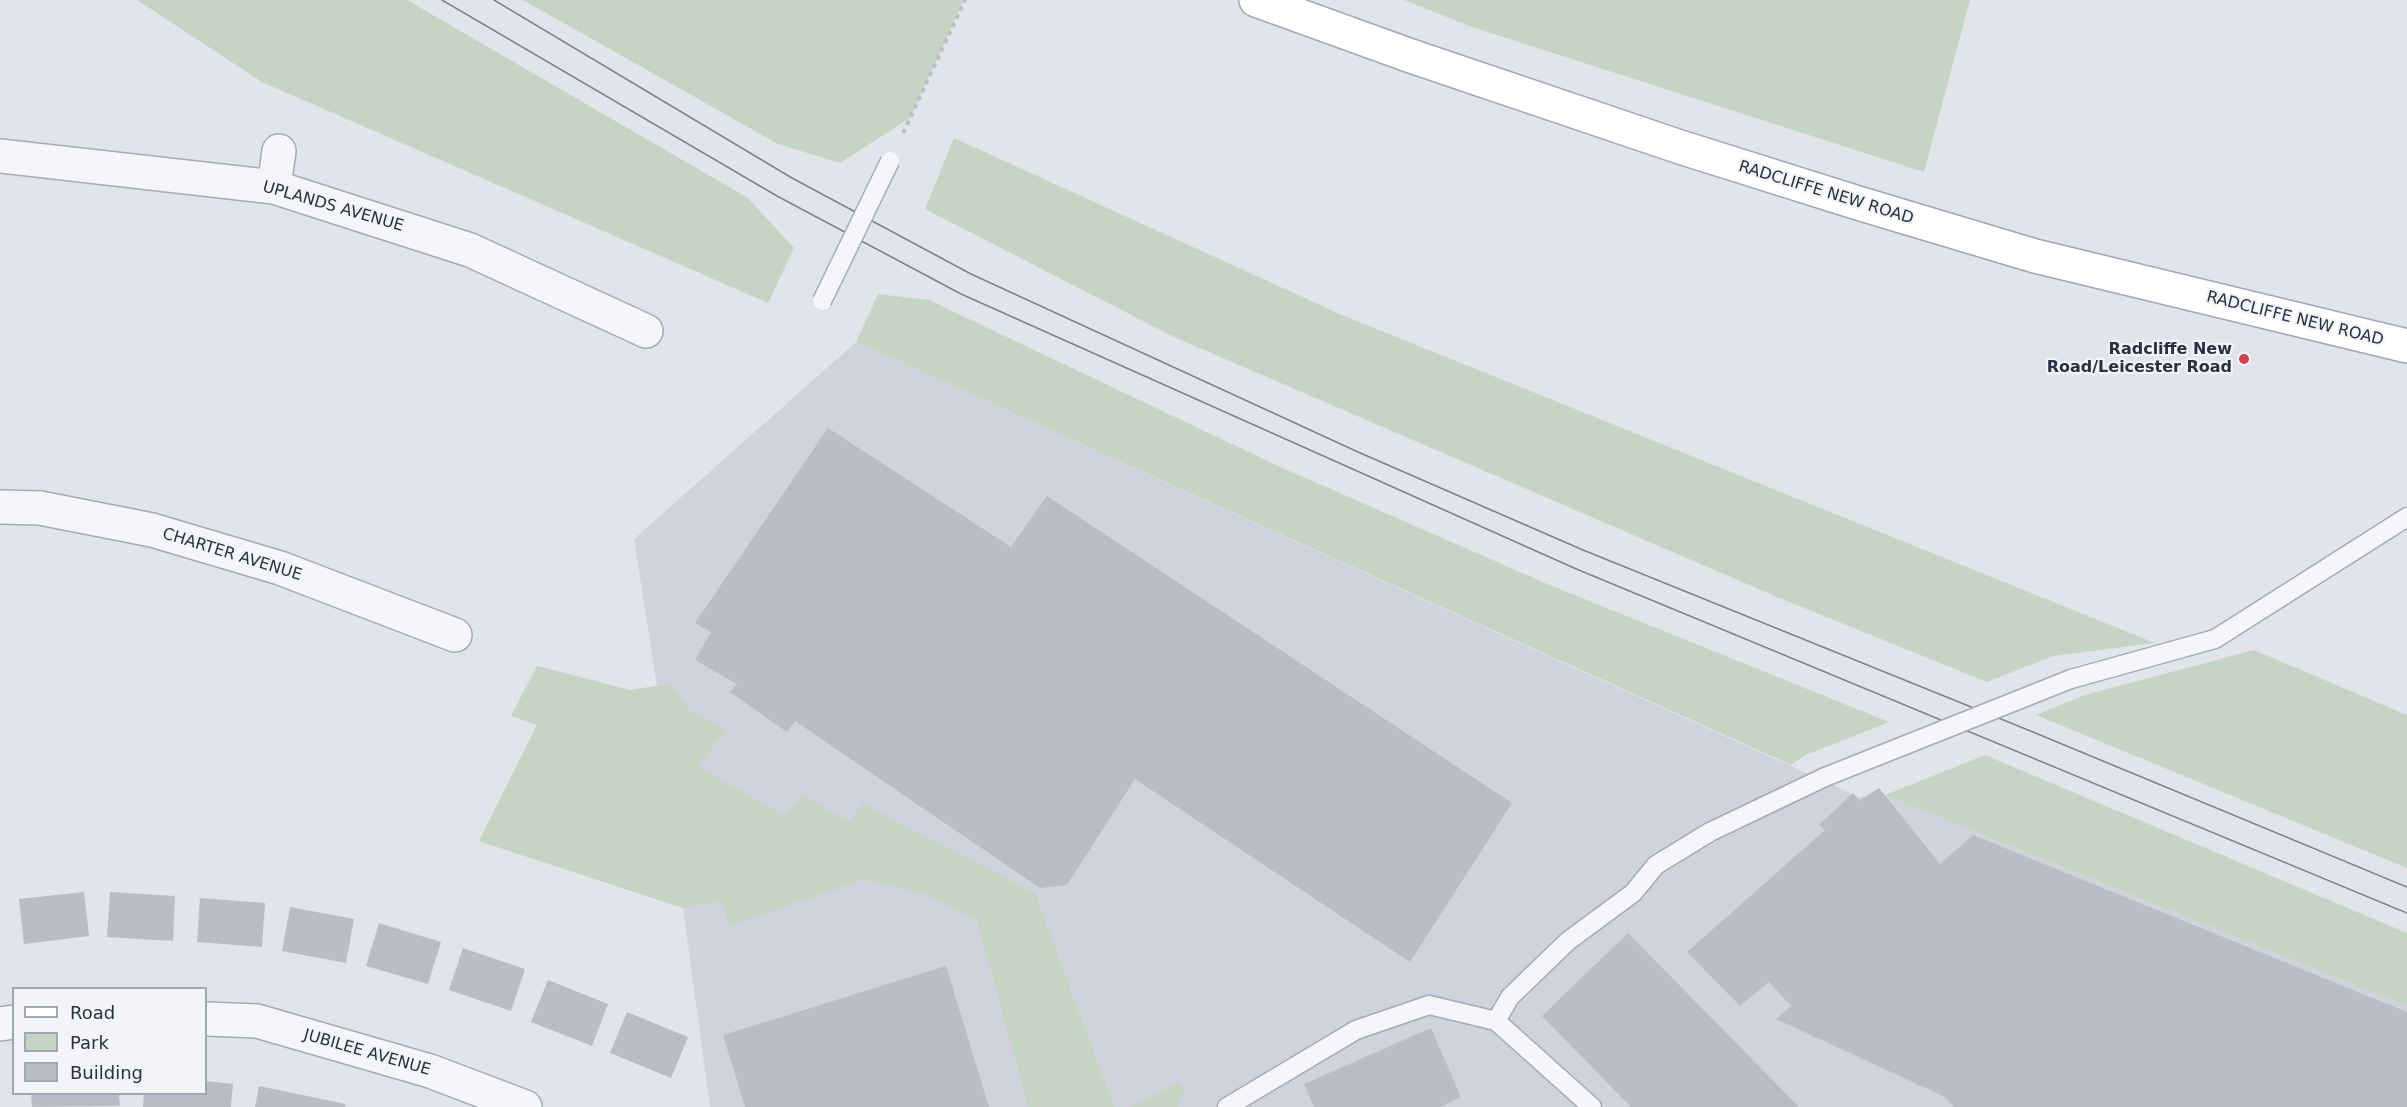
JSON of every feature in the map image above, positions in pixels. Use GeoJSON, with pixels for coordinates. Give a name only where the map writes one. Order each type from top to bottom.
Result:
{"type":"FeatureCollection","features":[{"type":"Feature","properties":{"kind":"main road","name":"RADCLIFFE NEW ROAD"},"geometry":{"type":"LineString","coordinates":[[1256,0],[1411,56],[1680,147],[1880,210],[2035,256],[2407,346]]}},
{"type":"Feature","properties":{"kind":"street"},"geometry":{"type":"LineString","coordinates":[[274,187],[279,151]]}},
{"type":"Feature","properties":{"kind":"street","name":"UPLANDS AVENUE"},"geometry":{"type":"LineString","coordinates":[[0,156],[274,187],[470,249],[646,331]]}},
{"type":"Feature","properties":{"kind":"street","name":"CHARTER AVENUE"},"geometry":{"type":"LineString","coordinates":[[0,507],[40,508],[152,530],[280,568],[455,634]]}},
{"type":"Feature","properties":{"kind":"street","name":"JUBILEE AVENUE"},"geometry":{"type":"LineString","coordinates":[[207,1019],[257,1021],[430,1071],[525,1107]]}},
{"type":"Feature","properties":{"kind":"lane"},"geometry":{"type":"LineString","coordinates":[[822,301],[890,161]]}},
{"type":"Feature","properties":{"kind":"lane"},"geometry":{"type":"LineString","coordinates":[[1496,1021],[1510,997],[1568,941],[1633,892],[1656,865],[1710,832],[1825,777],[2072,679],[2215,639],[2407,517]]}},
{"type":"Feature","properties":{"kind":"lane"},"geometry":{"type":"LineString","coordinates":[[1227,1107],[1356,1030],[1429,1005],[1496,1021],[1592,1107]]}},
{"type":"Feature","properties":{"kind":"path"},"geometry":{"type":"LineString","coordinates":[[890,161],[965,0]]}},
{"type":"Feature","properties":{"kind":"shaded area"},"geometry":{"type":"Polygon","coordinates":[[[856,342],[1859,797],[1885,795],[2407,1006],[2407,1107],[710,1107],[683,908],[479,841],[537,725],[511,716],[537,666],[630,690],[657,686],[634,539],[856,342]]]}},
{"type":"Feature","properties":{"kind":"green space"},"geometry":{"type":"Polygon","coordinates":[[[137,0],[407,0],[748,198],[794,248],[768,303],[262,82],[137,0]]]}},
{"type":"Feature","properties":{"kind":"green space"},"geometry":{"type":"Polygon","coordinates":[[[523,0],[964,0],[910,118],[840,163],[778,144],[523,0]]]}},
{"type":"Feature","properties":{"kind":"green space"},"geometry":{"type":"Polygon","coordinates":[[[1404,0],[1970,0],[1924,172],[1472,27],[1404,0]]]}},
{"type":"Feature","properties":{"kind":"green space"},"geometry":{"type":"Polygon","coordinates":[[[954,138],[1342,315],[2155,643],[2053,656],[1987,682],[1777,597],[1174,337],[925,209],[954,138]]]}},
{"type":"Feature","properties":{"kind":"green space"},"geometry":{"type":"Polygon","coordinates":[[[878,294],[929,300],[1276,465],[1545,583],[1889,722],[1806,755],[1791,765],[856,342],[878,294]]]}},
{"type":"Feature","properties":{"kind":"green space"},"geometry":{"type":"Polygon","coordinates":[[[2254,650],[2407,715],[2407,868],[2036,715],[2085,695],[2254,650]]]}},
{"type":"Feature","properties":{"kind":"green space"},"geometry":{"type":"Polygon","coordinates":[[[537,666],[630,690],[671,684],[690,711],[726,730],[697,766],[783,815],[802,795],[849,821],[863,804],[1035,893],[1114,1107],[1028,1107],[977,920],[921,893],[863,880],[728,926],[722,901],[683,908],[479,841],[537,725],[511,716],[537,666]]]}},
{"type":"Feature","properties":{"kind":"green space"},"geometry":{"type":"Polygon","coordinates":[[[1985,755],[2407,933],[2407,1006],[1885,795],[1985,755]]]}},
{"type":"Feature","properties":{"kind":"green space"},"geometry":{"type":"Polygon","coordinates":[[[1180,1082],[1184,1093],[1177,1107],[1131,1107],[1180,1082]]]}},
{"type":"Feature","properties":{"kind":"building"},"geometry":{"type":"Polygon","coordinates":[[[828,428],[1011,547],[1047,496],[1512,803],[1410,962],[1135,779],[1067,885],[1040,888],[795,721],[787,732],[730,692],[737,684],[695,660],[711,632],[695,623],[828,428]]]}},
{"type":"Feature","properties":{"kind":"building"},"geometry":{"type":"Polygon","coordinates":[[[1879,788],[1940,864],[1973,835],[2407,1012],[2407,1107],[1954,1107],[1945,1097],[1776,1019],[1791,1006],[1769,982],[1740,1006],[1687,952],[1825,830],[1819,825],[1853,793],[1859,801],[1879,788]]]}},
{"type":"Feature","properties":{"kind":"building"},"geometry":{"type":"Polygon","coordinates":[[[84,892],[89,936],[24,944],[19,899],[84,892]]]}},
{"type":"Feature","properties":{"kind":"building"},"geometry":{"type":"Polygon","coordinates":[[[110,892],[175,896],[173,941],[107,937],[110,892]]]}},
{"type":"Feature","properties":{"kind":"building"},"geometry":{"type":"Polygon","coordinates":[[[200,898],[265,903],[262,947],[197,942],[200,898]]]}},
{"type":"Feature","properties":{"kind":"building"},"geometry":{"type":"Polygon","coordinates":[[[290,907],[354,919],[346,963],[282,951],[290,907]]]}},
{"type":"Feature","properties":{"kind":"building"},"geometry":{"type":"Polygon","coordinates":[[[379,923],[441,942],[428,984],[366,966],[379,923]]]}},
{"type":"Feature","properties":{"kind":"building"},"geometry":{"type":"Polygon","coordinates":[[[1628,933],[1799,1107],[1631,1107],[1542,1016],[1628,933]]]}},
{"type":"Feature","properties":{"kind":"building"},"geometry":{"type":"Polygon","coordinates":[[[463,948],[525,969],[511,1011],[449,990],[463,948]]]}},
{"type":"Feature","properties":{"kind":"building"},"geometry":{"type":"Polygon","coordinates":[[[946,966],[989,1107],[745,1107],[723,1035],[946,966]]]}},
{"type":"Feature","properties":{"kind":"building"},"geometry":{"type":"Polygon","coordinates":[[[548,980],[608,1004],[592,1046],[531,1022],[548,980]]]}},
{"type":"Feature","properties":{"kind":"building"},"geometry":{"type":"Polygon","coordinates":[[[627,1012],[688,1037],[671,1078],[610,1053],[627,1012]]]}},
{"type":"Feature","properties":{"kind":"building"},"geometry":{"type":"Polygon","coordinates":[[[1431,1028],[1461,1097],[1440,1107],[1314,1107],[1304,1084],[1431,1028]]]}},
{"type":"Feature","properties":{"kind":"building"},"geometry":{"type":"Polygon","coordinates":[[[207,1081],[233,1084],[231,1107],[143,1107],[144,1095],[207,1095],[207,1081]]]}},
{"type":"Feature","properties":{"kind":"building"},"geometry":{"type":"Polygon","coordinates":[[[259,1086],[346,1104],[345,1107],[255,1107],[259,1086]]]}},
{"type":"Feature","properties":{"kind":"building"},"geometry":{"type":"Polygon","coordinates":[[[31,1095],[119,1095],[120,1106],[32,1107],[31,1095]]]}},
{"type":"Feature","properties":{"kind":"tram line"},"geometry":{"type":"LineString","coordinates":[[442,0],[777,196],[961,294],[1574,568],[2407,913]]}},
{"type":"Feature","properties":{"kind":"tram line"},"geometry":{"type":"LineString","coordinates":[[494,0],[792,178],[971,274],[1358,452],[1583,550],[2033,732],[2407,887]]}},
{"type":"Feature","properties":{"kind":"place","name":"Radcliffe New Road/Leicester Road"},"geometry":{"type":"Point","coordinates":[2244,359]}}]}
